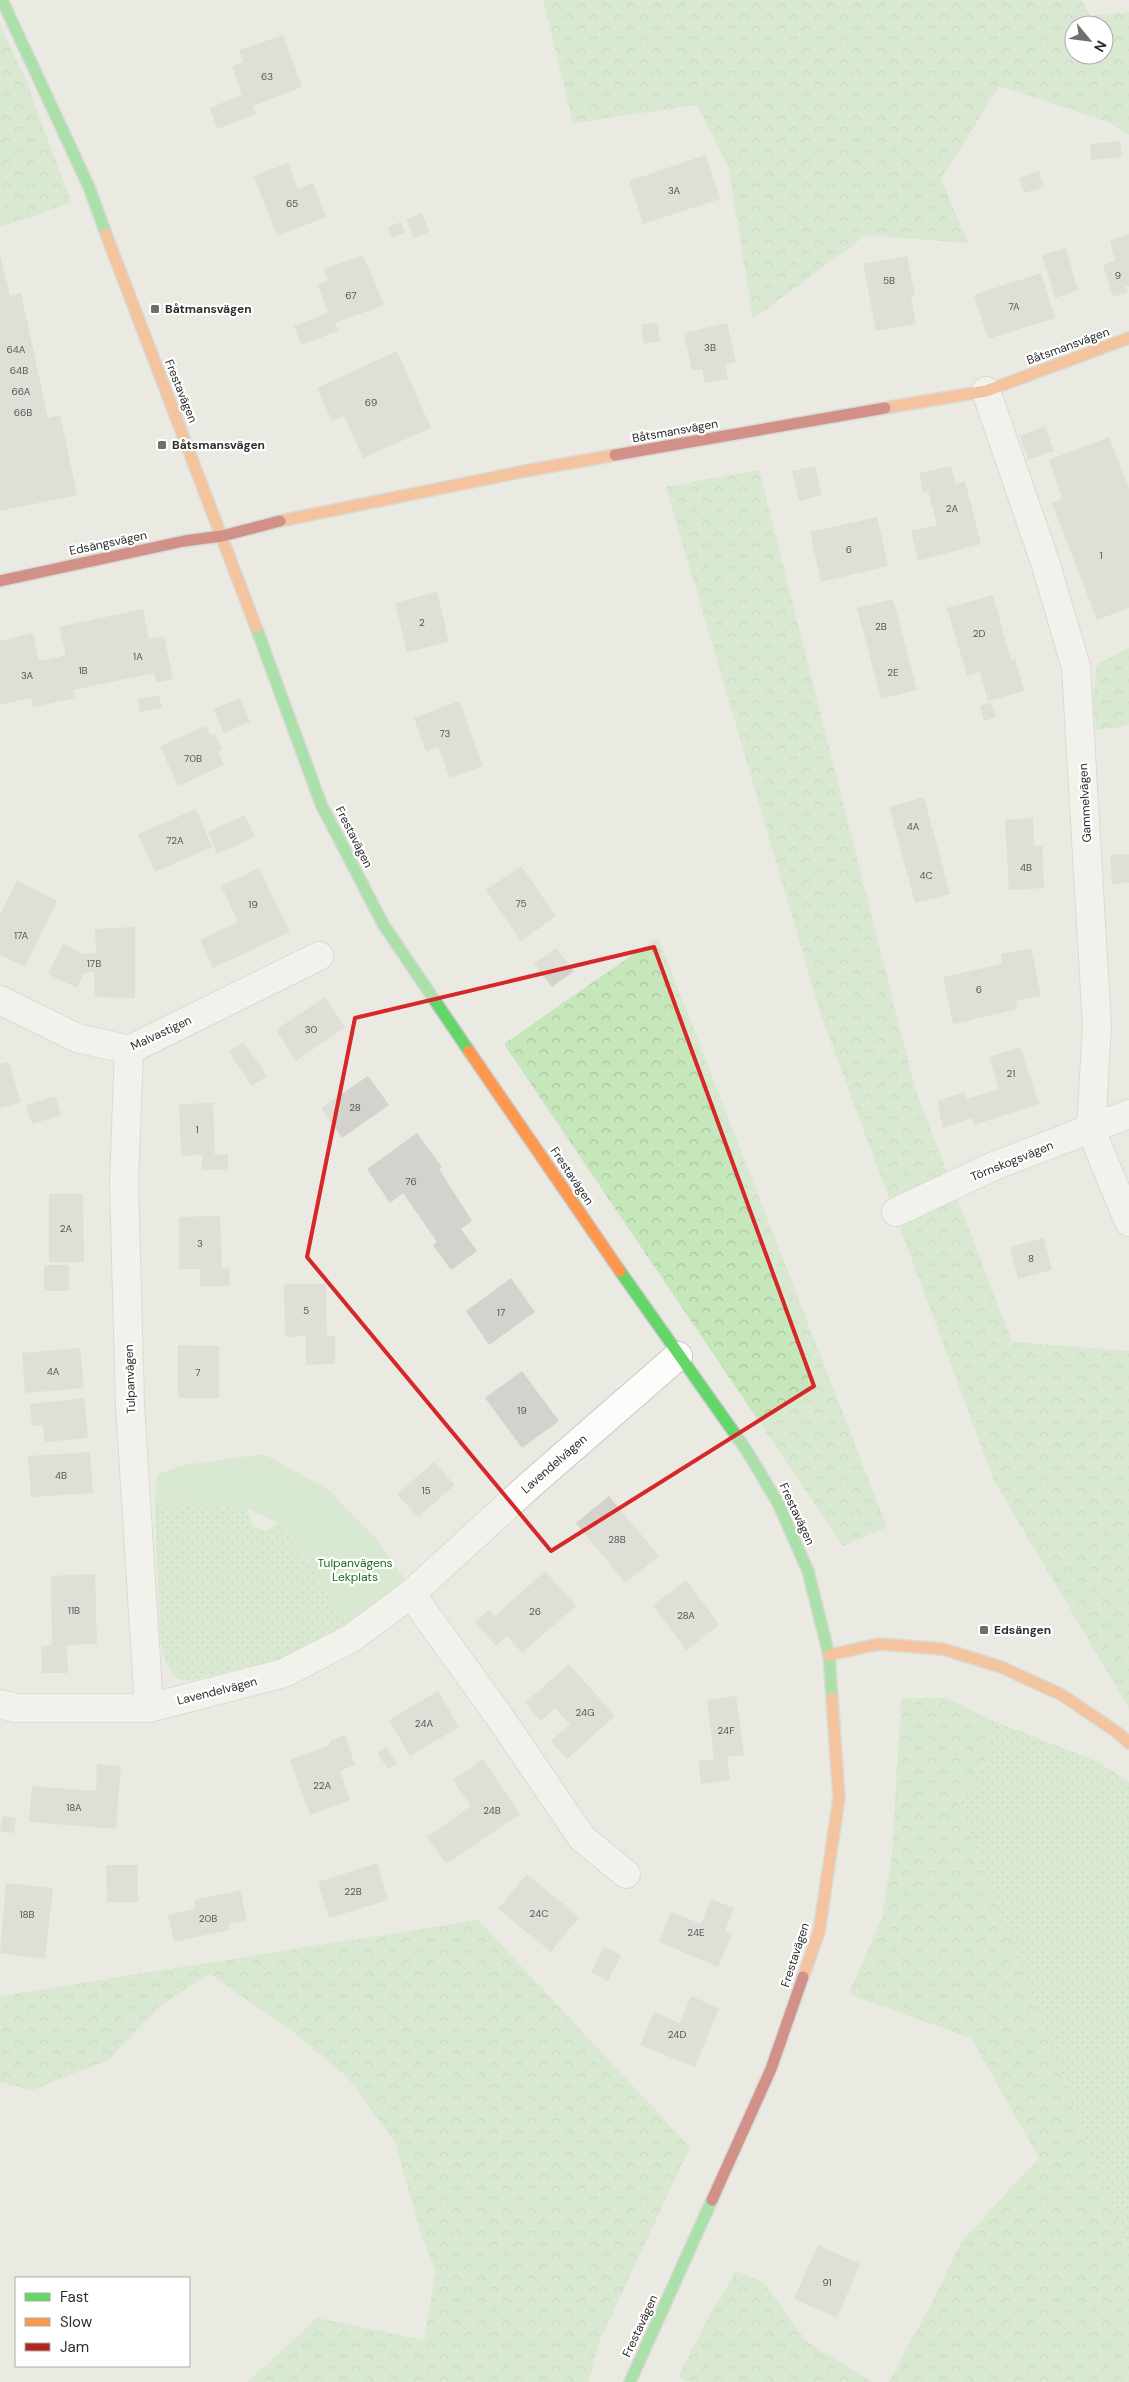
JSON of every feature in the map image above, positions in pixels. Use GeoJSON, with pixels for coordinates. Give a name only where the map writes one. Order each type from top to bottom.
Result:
{"type":"FeatureCollection","features":[{"type":"Feature","properties":{"kind":"street","name":"Frestavägen"},"geometry":{"type":"LineString","coordinates":[[2,0],[89,187],[132,304],[202,481],[321,804],[383,924],[678,1356],[748,1451],[778,1502],[808,1571],[829,1655],[839,1798],[819,1932],[771,2069],[630,2382]]}},
{"type":"Feature","properties":{"kind":"street","name":"Båtsmansvägen"},"geometry":{"type":"LineString","coordinates":[[222,536],[251,527],[525,471],[986,391],[1129,338]]}},
{"type":"Feature","properties":{"kind":"street","name":"Gammelvägen"},"geometry":{"type":"LineString","coordinates":[[986,391],[1046,564],[1076,668],[1097,1026],[1091,1130],[1129,1222]]}},
{"type":"Feature","properties":{"kind":"street","name":"Edsängsvägen"},"geometry":{"type":"LineString","coordinates":[[0,581],[184,541],[222,536]]}},
{"type":"Feature","properties":{"kind":"street","name":"Malvastigen"},"geometry":{"type":"LineString","coordinates":[[0,1000],[77,1038],[129,1050],[319,956]]}},
{"type":"Feature","properties":{"kind":"street","name":"Tulpanvägen"},"geometry":{"type":"LineString","coordinates":[[129,1050],[124,1182],[130,1405],[149,1708]]}},
{"type":"Feature","properties":{"kind":"street","name":"Törnskogsvägen"},"geometry":{"type":"LineString","coordinates":[[896,1212],[994,1166],[1129,1114]]}},
{"type":"Feature","properties":{"kind":"street","name":"Lavendelvägen"},"geometry":{"type":"LineString","coordinates":[[0,1704],[17,1708],[149,1708],[284,1673],[350,1639],[411,1594],[530,1485],[678,1356]]}},
{"type":"Feature","properties":{"kind":"street"},"geometry":{"type":"LineString","coordinates":[[411,1594],[499,1716],[582,1838],[626,1874]]}},
{"type":"Feature","properties":{"kind":"street"},"geometry":{"type":"LineString","coordinates":[[829,1655],[879,1644],[944,1649],[1001,1667],[1062,1695],[1118,1733],[1129,1743]]}},
{"type":"Feature","properties":{"kind":"highlighted area"},"geometry":{"type":"Polygon","coordinates":[[[654,947],[814,1386],[551,1551],[307,1257],[355,1018],[654,947]]]}},
{"type":"Feature","properties":{"kind":"green space"},"geometry":{"type":"Polygon","coordinates":[[[543,0],[1081,0],[1090,15],[1064,15],[1064,65],[1114,65],[1114,15],[1100,15],[1129,12],[1129,135],[1111,123],[999,86],[941,179],[968,243],[866,235],[753,319],[728,165],[697,105],[573,123],[543,0]]]}},
{"type":"Feature","properties":{"kind":"green space"},"geometry":{"type":"Polygon","coordinates":[[[0,26],[24,75],[71,202],[32,217],[0,226],[0,26]]]}},
{"type":"Feature","properties":{"kind":"green space"},"geometry":{"type":"Polygon","coordinates":[[[759,470],[915,1088],[1012,1342],[1129,1351],[1129,1708],[994,1481],[822,1018],[666,487],[759,470]]]}},
{"type":"Feature","properties":{"kind":"green space"},"geometry":{"type":"Polygon","coordinates":[[[1129,648],[1129,723],[1120,727],[1096,730],[1093,697],[1097,664],[1129,648]]]}},
{"type":"Feature","properties":{"kind":"green space"},"geometry":{"type":"Polygon","coordinates":[[[658,937],[887,1527],[843,1546],[504,1044],[658,937]]]}},
{"type":"Feature","properties":{"kind":"green space","name":"Tulpanvägens Lekplats"},"geometry":{"type":"Polygon","coordinates":[[[264,1454],[329,1490],[374,1536],[409,1585],[350,1628],[297,1547],[278,1523],[246,1508],[155,1502],[157,1474],[185,1465],[264,1454]]]}},
{"type":"Feature","properties":{"kind":"green space"},"geometry":{"type":"Polygon","coordinates":[[[155,1502],[246,1508],[252,1525],[265,1531],[278,1523],[297,1547],[350,1628],[300,1654],[193,1680],[181,1680],[166,1662],[160,1639],[155,1502]]]}},
{"type":"Feature","properties":{"kind":"green space"},"geometry":{"type":"Polygon","coordinates":[[[901,1698],[947,1698],[991,1720],[987,1760],[958,1803],[1129,2254],[1129,2382],[889,2382],[927,2312],[961,2242],[1039,2158],[971,2038],[849,1994],[882,1917],[892,1855],[901,1698]]]}},
{"type":"Feature","properties":{"kind":"green space"},"geometry":{"type":"Polygon","coordinates":[[[991,1720],[1096,1761],[1129,1782],[1129,2254],[958,1803],[987,1760],[991,1720]]]}},
{"type":"Feature","properties":{"kind":"green space"},"geometry":{"type":"Polygon","coordinates":[[[478,1920],[690,2147],[600,2340],[588,2382],[248,2382],[317,2318],[424,2340],[436,2270],[422,2238],[395,2142],[347,2077],[297,2035],[210,1974],[161,2005],[108,2060],[32,2090],[0,2082],[0,1996],[478,1920]]]}},
{"type":"Feature","properties":{"kind":"green space"},"geometry":{"type":"Polygon","coordinates":[[[736,2271],[763,2282],[807,2342],[872,2382],[691,2382],[678,2377],[708,2318],[736,2271]]]}},
{"type":"Feature","properties":{"kind":"building"},"geometry":{"type":"Polygon","coordinates":[[[283,35],[302,87],[253,106],[256,114],[217,129],[210,108],[242,95],[232,66],[243,62],[239,50],[283,35]]]}},
{"type":"Feature","properties":{"kind":"building"},"geometry":{"type":"Polygon","coordinates":[[[1120,141],[1122,157],[1091,160],[1090,144],[1120,141]]]}},
{"type":"Feature","properties":{"kind":"building"},"geometry":{"type":"Polygon","coordinates":[[[706,155],[720,199],[643,224],[629,181],[706,155]]]}},
{"type":"Feature","properties":{"kind":"building"},"geometry":{"type":"Polygon","coordinates":[[[288,163],[298,189],[313,183],[326,217],[277,236],[254,176],[288,163]]]}},
{"type":"Feature","properties":{"kind":"building"},"geometry":{"type":"Polygon","coordinates":[[[1039,171],[1044,187],[1024,193],[1019,178],[1039,171]]]}},
{"type":"Feature","properties":{"kind":"building"},"geometry":{"type":"Polygon","coordinates":[[[422,213],[429,232],[413,238],[407,219],[422,213]]]}},
{"type":"Feature","properties":{"kind":"building"},"geometry":{"type":"Polygon","coordinates":[[[401,222],[405,233],[392,238],[388,227],[401,222]]]}},
{"type":"Feature","properties":{"kind":"building"},"geometry":{"type":"Polygon","coordinates":[[[1129,234],[1129,286],[1125,287],[1128,292],[1113,297],[1103,265],[1115,261],[1110,240],[1129,234]]]}},
{"type":"Feature","properties":{"kind":"building"},"geometry":{"type":"Polygon","coordinates":[[[1066,248],[1078,290],[1055,298],[1042,255],[1066,248]]]}},
{"type":"Feature","properties":{"kind":"building"},"geometry":{"type":"Polygon","coordinates":[[[0,254],[10,296],[21,293],[48,418],[60,415],[77,495],[0,511],[0,254]]]}},
{"type":"Feature","properties":{"kind":"building"},"geometry":{"type":"Polygon","coordinates":[[[363,255],[384,305],[335,323],[338,331],[301,345],[294,326],[328,313],[318,285],[328,281],[324,269],[363,255]]]}},
{"type":"Feature","properties":{"kind":"building"},"geometry":{"type":"Polygon","coordinates":[[[907,256],[915,296],[911,297],[916,324],[876,331],[863,264],[907,256]]]}},
{"type":"Feature","properties":{"kind":"building"},"geometry":{"type":"Polygon","coordinates":[[[1041,273],[1055,318],[988,339],[974,295],[1041,273]]]}},
{"type":"Feature","properties":{"kind":"building"},"geometry":{"type":"Polygon","coordinates":[[[657,322],[660,341],[644,344],[641,325],[657,322]]]}},
{"type":"Feature","properties":{"kind":"building"},"geometry":{"type":"Polygon","coordinates":[[[727,323],[736,362],[725,364],[728,379],[705,383],[702,369],[692,371],[684,333],[727,323]]]}},
{"type":"Feature","properties":{"kind":"building"},"geometry":{"type":"Polygon","coordinates":[[[397,351],[431,428],[363,458],[344,416],[332,421],[317,388],[397,351]]]}},
{"type":"Feature","properties":{"kind":"building"},"geometry":{"type":"Polygon","coordinates":[[[1045,426],[1054,451],[1028,460],[1020,436],[1045,426]]]}},
{"type":"Feature","properties":{"kind":"building"},"geometry":{"type":"Polygon","coordinates":[[[1109,437],[1129,489],[1129,608],[1097,620],[1052,503],[1062,499],[1049,460],[1109,437]]]}},
{"type":"Feature","properties":{"kind":"building"},"geometry":{"type":"Polygon","coordinates":[[[815,466],[822,495],[799,501],[792,471],[815,466]]]}},
{"type":"Feature","properties":{"kind":"building"},"geometry":{"type":"Polygon","coordinates":[[[951,466],[956,484],[965,481],[981,544],[918,561],[911,531],[937,525],[928,491],[923,493],[919,473],[951,466]]]}},
{"type":"Feature","properties":{"kind":"building"},"geometry":{"type":"Polygon","coordinates":[[[877,517],[888,566],[821,582],[810,532],[877,517]]]}},
{"type":"Feature","properties":{"kind":"building"},"geometry":{"type":"Polygon","coordinates":[[[437,592],[449,642],[407,652],[395,603],[437,592]]]}},
{"type":"Feature","properties":{"kind":"building"},"geometry":{"type":"Polygon","coordinates":[[[993,595],[1011,660],[1015,659],[1024,691],[988,701],[980,672],[967,676],[947,608],[993,595]]]}},
{"type":"Feature","properties":{"kind":"building"},"geometry":{"type":"Polygon","coordinates":[[[893,599],[917,690],[881,699],[857,608],[893,599]]]}},
{"type":"Feature","properties":{"kind":"building"},"geometry":{"type":"Polygon","coordinates":[[[143,609],[149,639],[164,636],[173,679],[157,683],[154,673],[73,690],[75,698],[33,707],[31,698],[0,705],[0,641],[33,633],[39,661],[51,659],[66,655],[59,627],[143,609]]]}},
{"type":"Feature","properties":{"kind":"building"},"geometry":{"type":"Polygon","coordinates":[[[159,695],[162,708],[140,712],[138,699],[159,695]]]}},
{"type":"Feature","properties":{"kind":"building"},"geometry":{"type":"Polygon","coordinates":[[[240,698],[250,722],[224,733],[214,709],[240,698]]]}},
{"type":"Feature","properties":{"kind":"building"},"geometry":{"type":"Polygon","coordinates":[[[459,701],[483,766],[450,778],[438,747],[426,752],[414,718],[459,701]]]}},
{"type":"Feature","properties":{"kind":"building"},"geometry":{"type":"Polygon","coordinates":[[[991,702],[996,717],[984,721],[980,706],[991,702]]]}},
{"type":"Feature","properties":{"kind":"building"},"geometry":{"type":"Polygon","coordinates":[[[206,726],[211,736],[215,734],[222,750],[218,752],[224,765],[178,786],[160,746],[206,726]]]}},
{"type":"Feature","properties":{"kind":"building"},"geometry":{"type":"Polygon","coordinates":[[[924,797],[950,894],[915,903],[889,807],[924,797]]]}},
{"type":"Feature","properties":{"kind":"building"},"geometry":{"type":"Polygon","coordinates":[[[196,809],[212,847],[155,872],[138,834],[196,809]]]}},
{"type":"Feature","properties":{"kind":"building"},"geometry":{"type":"Polygon","coordinates":[[[245,815],[255,837],[217,854],[208,832],[245,815]]]}},
{"type":"Feature","properties":{"kind":"building"},"geometry":{"type":"Polygon","coordinates":[[[1033,818],[1034,846],[1042,846],[1044,888],[1009,890],[1005,820],[1033,818]]]}},
{"type":"Feature","properties":{"kind":"building"},"geometry":{"type":"Polygon","coordinates":[[[1129,854],[1129,883],[1112,884],[1110,855],[1129,854]]]}},
{"type":"Feature","properties":{"kind":"building"},"geometry":{"type":"Polygon","coordinates":[[[521,866],[556,916],[521,941],[486,890],[521,866]]]}},
{"type":"Feature","properties":{"kind":"building"},"geometry":{"type":"Polygon","coordinates":[[[259,868],[290,932],[213,968],[200,940],[238,922],[221,886],[259,868]]]}},
{"type":"Feature","properties":{"kind":"building"},"geometry":{"type":"Polygon","coordinates":[[[17,881],[57,901],[25,967],[0,955],[0,914],[17,881]]]}},
{"type":"Feature","properties":{"kind":"building"},"geometry":{"type":"Polygon","coordinates":[[[135,927],[135,998],[95,997],[94,972],[84,973],[77,988],[48,974],[63,944],[83,954],[96,953],[95,929],[135,927]]]}},
{"type":"Feature","properties":{"kind":"building"},"geometry":{"type":"Polygon","coordinates":[[[556,948],[574,971],[552,987],[534,964],[556,948]]]}},
{"type":"Feature","properties":{"kind":"building"},"geometry":{"type":"Polygon","coordinates":[[[1031,948],[1041,996],[1016,1001],[1017,1009],[953,1024],[943,977],[1002,964],[1001,954],[1031,948]]]}},
{"type":"Feature","properties":{"kind":"building"},"geometry":{"type":"Polygon","coordinates":[[[325,997],[345,1027],[296,1061],[276,1030],[325,997]]]}},
{"type":"Feature","properties":{"kind":"building"},"geometry":{"type":"Polygon","coordinates":[[[243,1042],[267,1076],[252,1086],[229,1052],[243,1042]]]}},
{"type":"Feature","properties":{"kind":"building"},"geometry":{"type":"Polygon","coordinates":[[[1020,1047],[1039,1104],[974,1125],[972,1118],[943,1128],[937,1101],[964,1092],[966,1099],[999,1089],[989,1057],[1020,1047]]]}},
{"type":"Feature","properties":{"kind":"building"},"geometry":{"type":"Polygon","coordinates":[[[9,1062],[21,1102],[0,1108],[0,1064],[9,1062]]]}},
{"type":"Feature","properties":{"kind":"building"},"geometry":{"type":"Polygon","coordinates":[[[368,1076],[389,1105],[342,1138],[321,1108],[368,1076]]]}},
{"type":"Feature","properties":{"kind":"building"},"geometry":{"type":"Polygon","coordinates":[[[55,1096],[61,1115],[32,1124],[26,1105],[55,1096]]]}},
{"type":"Feature","properties":{"kind":"building"},"geometry":{"type":"Polygon","coordinates":[[[213,1103],[215,1155],[228,1154],[228,1169],[202,1170],[202,1155],[181,1156],[179,1104],[213,1103]]]}},
{"type":"Feature","properties":{"kind":"building"},"geometry":{"type":"Polygon","coordinates":[[[417,1133],[442,1167],[439,1169],[472,1221],[461,1229],[477,1251],[451,1270],[433,1245],[437,1242],[403,1193],[390,1203],[367,1169],[417,1133]]]}},
{"type":"Feature","properties":{"kind":"building"},"geometry":{"type":"Polygon","coordinates":[[[49,1194],[83,1194],[84,1262],[49,1262],[49,1194]]]}},
{"type":"Feature","properties":{"kind":"building"},"geometry":{"type":"Polygon","coordinates":[[[220,1216],[222,1269],[229,1268],[230,1286],[200,1286],[200,1269],[179,1269],[179,1217],[220,1216]]]}},
{"type":"Feature","properties":{"kind":"building"},"geometry":{"type":"Polygon","coordinates":[[[1044,1238],[1052,1270],[1018,1279],[1010,1247],[1044,1238]]]}},
{"type":"Feature","properties":{"kind":"building"},"geometry":{"type":"Polygon","coordinates":[[[44,1265],[69,1265],[69,1291],[44,1291],[44,1265]]]}},
{"type":"Feature","properties":{"kind":"building"},"geometry":{"type":"Polygon","coordinates":[[[511,1278],[535,1312],[489,1345],[466,1311],[511,1278]]]}},
{"type":"Feature","properties":{"kind":"building"},"geometry":{"type":"Polygon","coordinates":[[[284,1284],[326,1284],[327,1336],[335,1336],[335,1364],[306,1365],[306,1336],[285,1337],[284,1284]]]}},
{"type":"Feature","properties":{"kind":"building"},"geometry":{"type":"Polygon","coordinates":[[[178,1345],[219,1346],[219,1398],[178,1398],[178,1345]]]}},
{"type":"Feature","properties":{"kind":"building"},"geometry":{"type":"Polygon","coordinates":[[[80,1348],[84,1388],[25,1393],[22,1353],[80,1348]]]}},
{"type":"Feature","properties":{"kind":"building"},"geometry":{"type":"Polygon","coordinates":[[[522,1371],[559,1421],[522,1448],[485,1398],[522,1371]]]}},
{"type":"Feature","properties":{"kind":"building"},"geometry":{"type":"Polygon","coordinates":[[[84,1398],[88,1438],[45,1442],[43,1425],[32,1426],[30,1404],[84,1398]]]}},
{"type":"Feature","properties":{"kind":"building"},"geometry":{"type":"Polygon","coordinates":[[[90,1452],[93,1493],[31,1497],[28,1456],[90,1452]]]}},
{"type":"Feature","properties":{"kind":"building"},"geometry":{"type":"Polygon","coordinates":[[[434,1462],[455,1485],[418,1517],[397,1494],[434,1462]]]}},
{"type":"Feature","properties":{"kind":"building"},"geometry":{"type":"Polygon","coordinates":[[[609,1496],[659,1556],[625,1583],[576,1523],[609,1496]]]}},
{"type":"Feature","properties":{"kind":"building"},"geometry":{"type":"Polygon","coordinates":[[[545,1571],[576,1606],[522,1653],[507,1636],[496,1646],[475,1622],[489,1610],[495,1616],[545,1571]]]}},
{"type":"Feature","properties":{"kind":"building"},"geometry":{"type":"Polygon","coordinates":[[[95,1574],[97,1644],[67,1645],[68,1673],[42,1673],[41,1646],[52,1645],[51,1576],[95,1574]]]}},
{"type":"Feature","properties":{"kind":"building"},"geometry":{"type":"Polygon","coordinates":[[[686,1580],[719,1625],[686,1650],[653,1605],[686,1580]]]}},
{"type":"Feature","properties":{"kind":"building"},"geometry":{"type":"Polygon","coordinates":[[[569,1664],[615,1716],[567,1759],[551,1741],[570,1724],[555,1708],[541,1721],[525,1703],[569,1664]]]}},
{"type":"Feature","properties":{"kind":"building"},"geometry":{"type":"Polygon","coordinates":[[[438,1691],[459,1727],[410,1756],[389,1720],[438,1691]]]}},
{"type":"Feature","properties":{"kind":"building"},"geometry":{"type":"Polygon","coordinates":[[[736,1696],[744,1755],[727,1757],[730,1780],[701,1784],[698,1761],[714,1759],[707,1700],[736,1696]]]}},
{"type":"Feature","properties":{"kind":"building"},"geometry":{"type":"Polygon","coordinates":[[[345,1735],[355,1765],[340,1771],[350,1800],[310,1815],[290,1760],[330,1745],[329,1741],[345,1735]]]}},
{"type":"Feature","properties":{"kind":"building"},"geometry":{"type":"Polygon","coordinates":[[[386,1747],[397,1763],[388,1769],[377,1753],[386,1747]]]}},
{"type":"Feature","properties":{"kind":"building"},"geometry":{"type":"Polygon","coordinates":[[[483,1759],[520,1814],[446,1864],[427,1837],[471,1806],[453,1780],[483,1759]]]}},
{"type":"Feature","properties":{"kind":"building"},"geometry":{"type":"Polygon","coordinates":[[[97,1764],[121,1766],[116,1829],[29,1822],[32,1786],[96,1791],[97,1764]]]}},
{"type":"Feature","properties":{"kind":"building"},"geometry":{"type":"Polygon","coordinates":[[[3,1816],[16,1818],[14,1833],[0,1831],[3,1816]]]}},
{"type":"Feature","properties":{"kind":"building"},"geometry":{"type":"Polygon","coordinates":[[[377,1863],[388,1900],[329,1918],[318,1882],[377,1863]]]}},
{"type":"Feature","properties":{"kind":"building"},"geometry":{"type":"Polygon","coordinates":[[[106,1865],[138,1865],[138,1902],[107,1902],[106,1865]]]}},
{"type":"Feature","properties":{"kind":"building"},"geometry":{"type":"Polygon","coordinates":[[[527,1874],[579,1917],[551,1952],[498,1909],[527,1874]]]}},
{"type":"Feature","properties":{"kind":"building"},"geometry":{"type":"Polygon","coordinates":[[[6,1883],[53,1888],[45,1959],[0,1953],[6,1883]]]}},
{"type":"Feature","properties":{"kind":"building"},"geometry":{"type":"Polygon","coordinates":[[[240,1890],[247,1920],[229,1924],[229,1930],[174,1942],[168,1915],[195,1909],[194,1900],[240,1890]]]}},
{"type":"Feature","properties":{"kind":"building"},"geometry":{"type":"Polygon","coordinates":[[[711,1899],[734,1908],[725,1931],[732,1934],[718,1967],[659,1942],[671,1912],[701,1924],[711,1899]]]}},
{"type":"Feature","properties":{"kind":"building"},"geometry":{"type":"Polygon","coordinates":[[[604,1946],[621,1955],[608,1981],[591,1972],[604,1946]]]}},
{"type":"Feature","properties":{"kind":"building"},"geometry":{"type":"Polygon","coordinates":[[[691,1996],[719,2008],[695,2067],[640,2045],[654,2012],[680,2023],[691,1996]]]}},
{"type":"Feature","properties":{"kind":"building"},"geometry":{"type":"Polygon","coordinates":[[[818,2245],[860,2264],[837,2318],[794,2299],[818,2245]]]}},
{"type":"Feature","properties":{"kind":"traffic: fast"},"geometry":{"type":"LineString","coordinates":[[2,0],[89,187],[106,234]]}},
{"type":"Feature","properties":{"kind":"traffic: fast"},"geometry":{"type":"LineString","coordinates":[[256,627],[321,804],[383,924],[469,1051]]}},
{"type":"Feature","properties":{"kind":"traffic: fast"},"geometry":{"type":"LineString","coordinates":[[620,1271],[747,1451],[778,1503],[808,1571],[829,1655],[832,1698]]}},
{"type":"Feature","properties":{"kind":"traffic: fast"},"geometry":{"type":"LineString","coordinates":[[630,2382],[712,2200]]}},
{"type":"Feature","properties":{"kind":"traffic: slow"},"geometry":{"type":"LineString","coordinates":[[106,234],[256,627]]}},
{"type":"Feature","properties":{"kind":"traffic: slow"},"geometry":{"type":"LineString","coordinates":[[885,408],[986,391],[1129,338]]}},
{"type":"Feature","properties":{"kind":"traffic: slow"},"geometry":{"type":"LineString","coordinates":[[280,521],[525,471],[615,455]]}},
{"type":"Feature","properties":{"kind":"traffic: slow"},"geometry":{"type":"LineString","coordinates":[[469,1051],[620,1271]]}},
{"type":"Feature","properties":{"kind":"traffic: slow"},"geometry":{"type":"LineString","coordinates":[[829,1655],[879,1644],[943,1649],[1001,1667],[1062,1695],[1118,1733],[1129,1743]]}},
{"type":"Feature","properties":{"kind":"traffic: slow"},"geometry":{"type":"LineString","coordinates":[[803,1977],[819,1932],[839,1798],[832,1698]]}},
{"type":"Feature","properties":{"kind":"traffic: jam"},"geometry":{"type":"LineString","coordinates":[[615,455],[885,408]]}},
{"type":"Feature","properties":{"kind":"traffic: jam"},"geometry":{"type":"LineString","coordinates":[[0,581],[184,541],[222,536],[280,521]]}},
{"type":"Feature","properties":{"kind":"traffic: jam"},"geometry":{"type":"LineString","coordinates":[[712,2200],[771,2069],[803,1977]]}},
{"type":"Feature","properties":{"kind":"place","name":"Båtmansvägen"},"geometry":{"type":"Point","coordinates":[155,309]}},
{"type":"Feature","properties":{"kind":"place","name":"Båtsmansvägen"},"geometry":{"type":"Point","coordinates":[162,445]}},
{"type":"Feature","properties":{"kind":"place","name":"Edsängen"},"geometry":{"type":"Point","coordinates":[984,1630]}}]}
